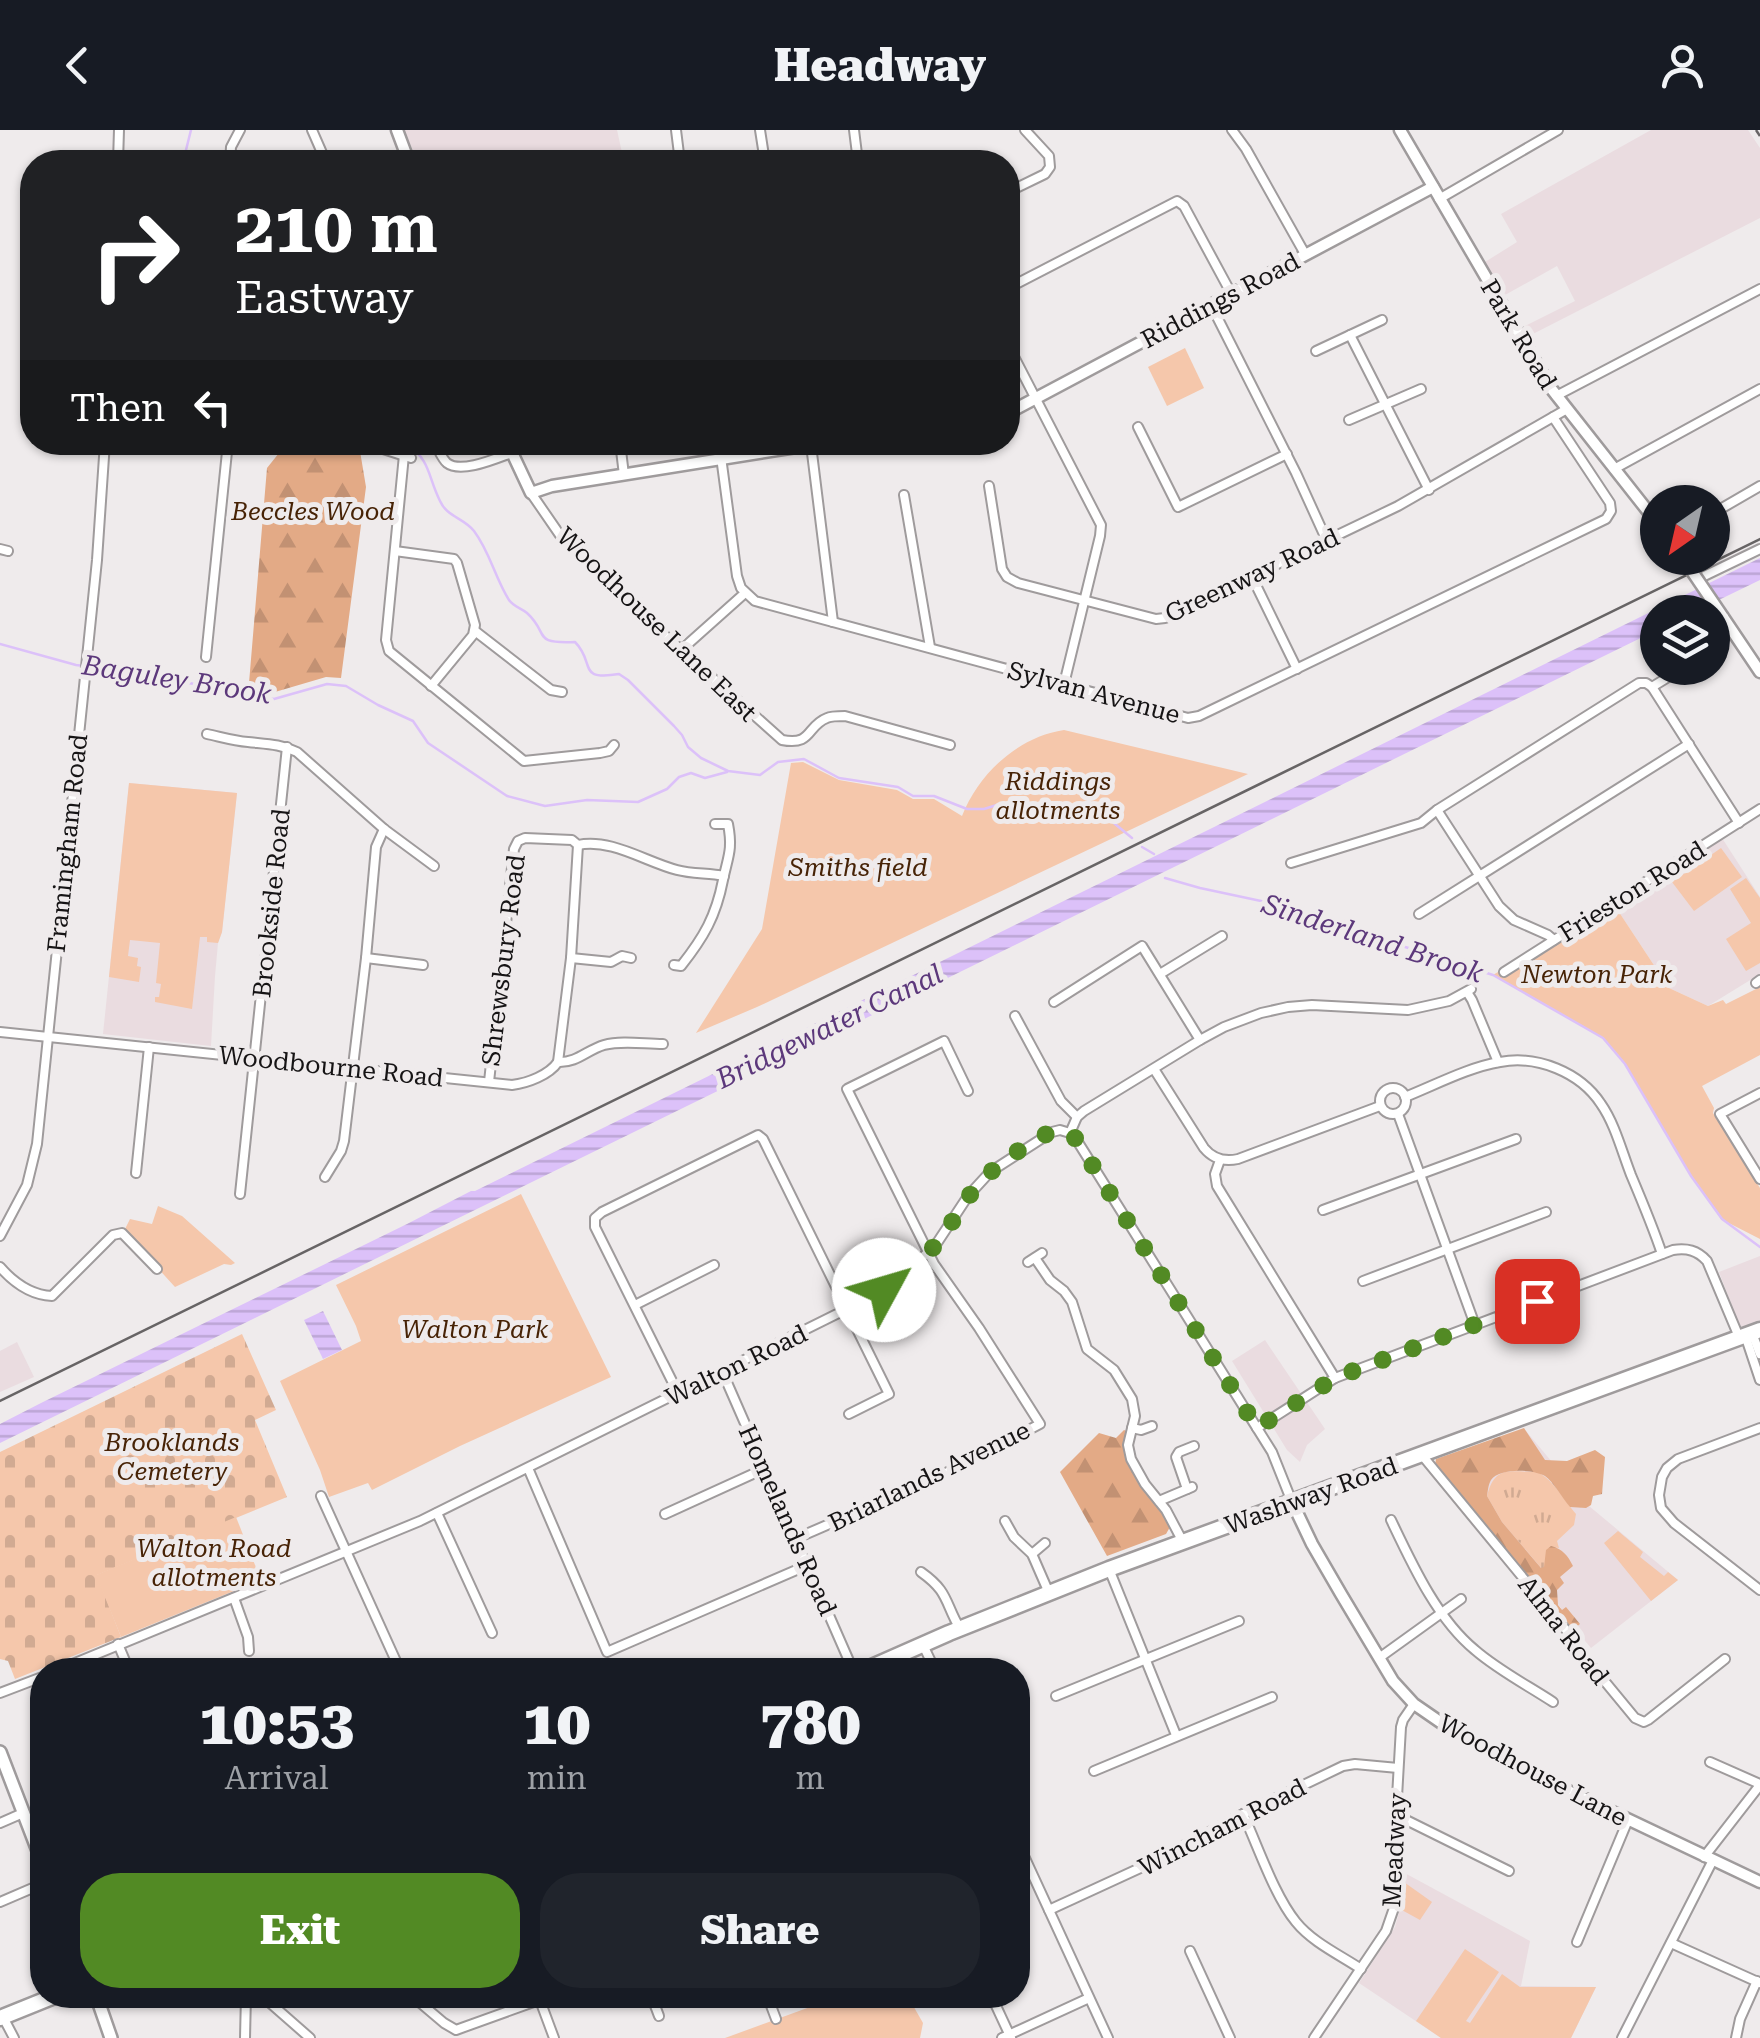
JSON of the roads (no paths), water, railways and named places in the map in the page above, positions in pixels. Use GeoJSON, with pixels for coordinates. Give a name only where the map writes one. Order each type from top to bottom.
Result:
{"type":"FeatureCollection","features":[{"type":"Feature","properties":{"kind":"highway","name":"Washway Road"},"geometry":{"type":"LineString","coordinates":[[893,1658],[1109,1569],[1745,1335]]}},
{"type":"Feature","properties":{"kind":"highway"},"geometry":{"type":"LineString","coordinates":[[1,2017],[30,2006]]}},
{"type":"Feature","properties":{"kind":"main road"},"geometry":{"type":"LineString","coordinates":[[0,1752],[30,1829]]}},
{"type":"Feature","properties":{"kind":"main road"},"geometry":{"type":"LineString","coordinates":[[101,2008],[111,2038]]}},
{"type":"Feature","properties":{"kind":"street"},"geometry":{"type":"LineString","coordinates":[[1020,186],[1045,174],[1051,165],[1049,156],[1025,130]]}},
{"type":"Feature","properties":{"kind":"street"},"geometry":{"type":"LineString","coordinates":[[1232,130],[1304,254]]}},
{"type":"Feature","properties":{"kind":"street","name":"Park Road"},"geometry":{"type":"LineString","coordinates":[[1400,130],[1556,396],[1640,501]]}},
{"type":"Feature","properties":{"kind":"street"},"geometry":{"type":"LineString","coordinates":[[1440,199],[1558,130]]}},
{"type":"Feature","properties":{"kind":"street","name":"Riddings Road"},"geometry":{"type":"LineString","coordinates":[[1020,407],[1433,187]]}},
{"type":"Feature","properties":{"kind":"street"},"geometry":{"type":"LineString","coordinates":[[1020,282],[1177,202],[1184,206],[1231,294]]}},
{"type":"Feature","properties":{"kind":"street"},"geometry":{"type":"LineString","coordinates":[[1556,396],[1760,289]]}},
{"type":"Feature","properties":{"kind":"street"},"geometry":{"type":"LineString","coordinates":[[1210,304],[1328,541]]}},
{"type":"Feature","properties":{"kind":"street"},"geometry":{"type":"LineString","coordinates":[[1316,351],[1382,320]]}},
{"type":"Feature","properties":{"kind":"street"},"geometry":{"type":"LineString","coordinates":[[1350,336],[1429,490]]}},
{"type":"Feature","properties":{"kind":"street"},"geometry":{"type":"LineString","coordinates":[[1020,368],[1100,520],[1100,536],[1064,684]]}},
{"type":"Feature","properties":{"kind":"street"},"geometry":{"type":"LineString","coordinates":[[1348,419],[1421,389]]}},
{"type":"Feature","properties":{"kind":"street"},"geometry":{"type":"LineString","coordinates":[[1614,468],[1760,389]]}},
{"type":"Feature","properties":{"kind":"street","name":"Greenway Road"},"geometry":{"type":"LineString","coordinates":[[989,486],[1004,574],[1018,583],[1160,619],[1429,490],[1567,409]]}},
{"type":"Feature","properties":{"kind":"street","name":"Sylvan Avenue"},"geometry":{"type":"LineString","coordinates":[[745,593],[762,603],[1188,718],[1200,716],[1606,519],[1610,503],[1552,417]]}},
{"type":"Feature","properties":{"kind":"street"},"geometry":{"type":"LineString","coordinates":[[1138,426],[1178,507],[1287,454]]}},
{"type":"Feature","properties":{"kind":"street","name":"Framingham Road"},"geometry":{"type":"LineString","coordinates":[[0,1236],[14,1214],[37,1144],[105,455]]}},
{"type":"Feature","properties":{"kind":"street"},"geometry":{"type":"LineString","coordinates":[[206,658],[227,455]]}},
{"type":"Feature","properties":{"kind":"street"},"geometry":{"type":"LineString","coordinates":[[403,455],[407,456],[386,644],[390,651],[524,761],[600,752],[614,745]]}},
{"type":"Feature","properties":{"kind":"street"},"geometry":{"type":"LineString","coordinates":[[442,455],[453,466],[466,466],[492,455]]}},
{"type":"Feature","properties":{"kind":"street","name":"Woodhouse Lane East"},"geometry":{"type":"LineString","coordinates":[[512,455],[531,493],[562,538],[773,734],[790,742],[803,740],[822,720],[846,716],[950,745]]}},
{"type":"Feature","properties":{"kind":"street"},"geometry":{"type":"LineString","coordinates":[[622,455],[624,475]]}},
{"type":"Feature","properties":{"kind":"street"},"geometry":{"type":"LineString","coordinates":[[680,651],[745,593],[737,576],[722,455]]}},
{"type":"Feature","properties":{"kind":"street"},"geometry":{"type":"LineString","coordinates":[[531,493],[552,486],[743,455]]}},
{"type":"Feature","properties":{"kind":"street"},"geometry":{"type":"LineString","coordinates":[[812,455],[833,622]]}},
{"type":"Feature","properties":{"kind":"street"},"geometry":{"type":"LineString","coordinates":[[1730,503],[1760,486]]}},
{"type":"Feature","properties":{"kind":"street"},"geometry":{"type":"LineString","coordinates":[[904,495],[930,647]]}},
{"type":"Feature","properties":{"kind":"street"},"geometry":{"type":"LineString","coordinates":[[1698,579],[1760,549]]}},
{"type":"Feature","properties":{"kind":"street"},"geometry":{"type":"LineString","coordinates":[[396,551],[454,560],[475,630],[551,690],[562,692]]}},
{"type":"Feature","properties":{"kind":"street"},"geometry":{"type":"LineString","coordinates":[[1695,575],[1760,672]]}},
{"type":"Feature","properties":{"kind":"street"},"geometry":{"type":"LineString","coordinates":[[1252,577],[1297,669]]}},
{"type":"Feature","properties":{"kind":"street"},"geometry":{"type":"LineString","coordinates":[[431,686],[475,630]]}},
{"type":"Feature","properties":{"kind":"street"},"geometry":{"type":"LineString","coordinates":[[1292,863],[1421,823],[1639,683],[1652,688],[1739,823]]}},
{"type":"Feature","properties":{"kind":"street"},"geometry":{"type":"LineString","coordinates":[[1652,688],[1657,685]]}},
{"type":"Feature","properties":{"kind":"street"},"geometry":{"type":"LineString","coordinates":[[207,734],[287,747],[308,760],[384,829],[434,866]]}},
{"type":"Feature","properties":{"kind":"street"},"geometry":{"type":"LineString","coordinates":[[1419,914],[1690,744]]}},
{"type":"Feature","properties":{"kind":"street","name":"Brookside Road"},"geometry":{"type":"LineString","coordinates":[[240,1194],[287,747]]}},
{"type":"Feature","properties":{"kind":"street"},"geometry":{"type":"LineString","coordinates":[[1438,810],[1499,906],[1508,916],[1554,940]]}},
{"type":"Feature","properties":{"kind":"street","name":"Frieston Road"},"geometry":{"type":"LineString","coordinates":[[1504,972],[1759,813]]}},
{"type":"Feature","properties":{"kind":"street"},"geometry":{"type":"LineString","coordinates":[[679,968],[713,919],[720,897],[732,847],[731,823],[715,824]]}},
{"type":"Feature","properties":{"kind":"street"},"geometry":{"type":"LineString","coordinates":[[325,1178],[342,1149],[376,847],[384,829]]}},
{"type":"Feature","properties":{"kind":"street","name":"Shrewsbury Road"},"geometry":{"type":"LineString","coordinates":[[489,1082],[518,841],[572,840],[618,849],[681,871],[724,876]]}},
{"type":"Feature","properties":{"kind":"street"},"geometry":{"type":"LineString","coordinates":[[558,1062],[571,958],[578,844]]}},
{"type":"Feature","properties":{"kind":"street"},"geometry":{"type":"LineString","coordinates":[[1160,974],[1222,936]]}},
{"type":"Feature","properties":{"kind":"street"},"geometry":{"type":"LineString","coordinates":[[1054,1002],[1142,946],[1200,1040]]}},
{"type":"Feature","properties":{"kind":"street"},"geometry":{"type":"LineString","coordinates":[[571,958],[611,962],[625,954]]}},
{"type":"Feature","properties":{"kind":"street"},"geometry":{"type":"LineString","coordinates":[[366,958],[423,964]]}},
{"type":"Feature","properties":{"kind":"street"},"geometry":{"type":"LineString","coordinates":[[1292,1502],[1278,1463],[1257,1428],[1070,1134],[1077,1117],[1200,1040],[1240,1020],[1288,1007],[1408,1010],[1448,1001],[1469,990],[1498,1062]]}},
{"type":"Feature","properties":{"kind":"street"},"geometry":{"type":"LineString","coordinates":[[1015,1016],[1062,1102],[1077,1117]]}},
{"type":"Feature","properties":{"kind":"street","name":"Woodbourne Road"},"geometry":{"type":"LineString","coordinates":[[0,1032],[512,1085],[553,1069],[558,1062],[576,1060],[608,1044],[651,1048],[662,1044]]}},
{"type":"Feature","properties":{"kind":"street"},"geometry":{"type":"LineString","coordinates":[[929,1252],[846,1089],[944,1041],[968,1091]]}},
{"type":"Feature","properties":{"kind":"street"},"geometry":{"type":"LineString","coordinates":[[136,1172],[149,1047]]}},
{"type":"Feature","properties":{"kind":"street"},"geometry":{"type":"LineString","coordinates":[[1405,1096],[1498,1062],[1523,1060],[1572,1076],[1593,1094],[1608,1116],[1662,1254]]}},
{"type":"Feature","properties":{"kind":"street"},"geometry":{"type":"LineString","coordinates":[[1154,1070],[1204,1148],[1220,1160],[1238,1159],[1380,1106]]}},
{"type":"Feature","properties":{"kind":"street"},"geometry":{"type":"LineString","coordinates":[[1390,1088],[1405,1096],[1406,1105],[1398,1114],[1389,1114],[1380,1106],[1382,1092],[1390,1088]]}},
{"type":"Feature","properties":{"kind":"street"},"geometry":{"type":"LineString","coordinates":[[1760,1093],[1720,1114],[1760,1179]]}},
{"type":"Feature","properties":{"kind":"street"},"geometry":{"type":"LineString","coordinates":[[1398,1114],[1475,1324]]}},
{"type":"Feature","properties":{"kind":"street","name":"Walton Road"},"geometry":{"type":"LineString","coordinates":[[86,1658],[437,1513],[847,1309],[895,1282],[929,1252],[990,1172],[1052,1132],[1070,1134]]}},
{"type":"Feature","properties":{"kind":"street"},"geometry":{"type":"LineString","coordinates":[[678,1393],[595,1227],[595,1218],[758,1135],[888,1394],[850,1414]]}},
{"type":"Feature","properties":{"kind":"street"},"geometry":{"type":"LineString","coordinates":[[1323,1210],[1516,1139]]}},
{"type":"Feature","properties":{"kind":"street"},"geometry":{"type":"LineString","coordinates":[[1220,1160],[1216,1186],[1335,1378]]}},
{"type":"Feature","properties":{"kind":"street"},"geometry":{"type":"LineString","coordinates":[[1363,1281],[1546,1212]]}},
{"type":"Feature","properties":{"kind":"street"},"geometry":{"type":"LineString","coordinates":[[0,1267],[27,1290],[52,1296],[129,1223]]}},
{"type":"Feature","properties":{"kind":"street"},"geometry":{"type":"LineString","coordinates":[[122,1233],[157,1269]]}},
{"type":"Feature","properties":{"kind":"street"},"geometry":{"type":"LineString","coordinates":[[1257,1428],[1335,1378],[1673,1250],[1689,1250],[1707,1260],[1745,1335],[1760,1354]]}},
{"type":"Feature","properties":{"kind":"street","name":"Briarlands Avenue"},"geometry":{"type":"LineString","coordinates":[[797,1538],[938,1477],[1040,1424],[929,1252]]}},
{"type":"Feature","properties":{"kind":"street"},"geometry":{"type":"LineString","coordinates":[[1035,1258],[1072,1302],[1086,1350],[1109,1365],[1132,1399],[1136,1416],[1128,1445],[1131,1459],[1183,1542]]}},
{"type":"Feature","properties":{"kind":"street"},"geometry":{"type":"LineString","coordinates":[[634,1305],[714,1265]]}},
{"type":"Feature","properties":{"kind":"street"},"geometry":{"type":"LineString","coordinates":[[1745,1335],[1737,1344],[1749,1353]]}},
{"type":"Feature","properties":{"kind":"street"},"geometry":{"type":"LineString","coordinates":[[1745,1335],[1760,1380]]}},
{"type":"Feature","properties":{"kind":"street","name":"Homelands Road"},"geometry":{"type":"LineString","coordinates":[[722,1371],[849,1658]]}},
{"type":"Feature","properties":{"kind":"street"},"geometry":{"type":"LineString","coordinates":[[1132,1428],[1152,1426]]}},
{"type":"Feature","properties":{"kind":"street"},"geometry":{"type":"LineString","coordinates":[[1760,1428],[1678,1459],[1662,1477],[1659,1495],[1661,1508],[1674,1522],[1760,1590]]}},
{"type":"Feature","properties":{"kind":"street"},"geometry":{"type":"LineString","coordinates":[[1160,1501],[1190,1488],[1176,1457],[1194,1446]]}},
{"type":"Feature","properties":{"kind":"street","name":"Alma Road"},"geometry":{"type":"LineString","coordinates":[[1421,1454],[1635,1718],[1648,1720],[1725,1660]]}},
{"type":"Feature","properties":{"kind":"street"},"geometry":{"type":"LineString","coordinates":[[528,1468],[607,1652],[808,1565]]}},
{"type":"Feature","properties":{"kind":"street"},"geometry":{"type":"LineString","coordinates":[[665,1514],[766,1468]]}},
{"type":"Feature","properties":{"kind":"street"},"geometry":{"type":"LineString","coordinates":[[320,1496],[395,1658]]}},
{"type":"Feature","properties":{"kind":"street","name":"Woodhouse Lane"},"geometry":{"type":"LineString","coordinates":[[1292,1502],[1312,1546],[1393,1681],[1414,1704],[1543,1779],[1760,1882]]}},
{"type":"Feature","properties":{"kind":"street"},"geometry":{"type":"LineString","coordinates":[[437,1513],[492,1633]]}},
{"type":"Feature","properties":{"kind":"street"},"geometry":{"type":"LineString","coordinates":[[1391,1520],[1426,1592],[1463,1640],[1553,1702]]}},
{"type":"Feature","properties":{"kind":"street"},"geometry":{"type":"LineString","coordinates":[[1005,1521],[1014,1537],[1032,1554],[1049,1593]]}},
{"type":"Feature","properties":{"kind":"street"},"geometry":{"type":"LineString","coordinates":[[1032,1554],[1045,1543]]}},
{"type":"Feature","properties":{"kind":"street"},"geometry":{"type":"LineString","coordinates":[[1109,1569],[1176,1735]]}},
{"type":"Feature","properties":{"kind":"street"},"geometry":{"type":"LineString","coordinates":[[921,1572],[939,1584],[960,1629]]}},
{"type":"Feature","properties":{"kind":"street"},"geometry":{"type":"LineString","coordinates":[[234,1598],[249,1651]]}},
{"type":"Feature","properties":{"kind":"street"},"geometry":{"type":"LineString","coordinates":[[1380,1658],[1461,1598]]}},
{"type":"Feature","properties":{"kind":"street"},"geometry":{"type":"LineString","coordinates":[[1056,1696],[1239,1621]]}},
{"type":"Feature","properties":{"kind":"street"},"geometry":{"type":"LineString","coordinates":[[118,1644],[123,1658]]}},
{"type":"Feature","properties":{"kind":"street"},"geometry":{"type":"LineString","coordinates":[[923,1645],[929,1658]]}},
{"type":"Feature","properties":{"kind":"street"},"geometry":{"type":"LineString","coordinates":[[0,1693],[30,1681]]}},
{"type":"Feature","properties":{"kind":"street"},"geometry":{"type":"LineString","coordinates":[[1094,1771],[1272,1696]]}},
{"type":"Feature","properties":{"kind":"street","name":"Meadway"},"geometry":{"type":"LineString","coordinates":[[1314,2038],[1392,1918],[1401,1727],[1414,1704]]}},
{"type":"Feature","properties":{"kind":"street"},"geometry":{"type":"LineString","coordinates":[[1622,2038],[1672,1943],[1709,1859],[1760,1784],[1710,1762]]}},
{"type":"Feature","properties":{"kind":"street","name":"Wincham Road"},"geometry":{"type":"LineString","coordinates":[[1050,1910],[1343,1766],[1398,1768]]}},
{"type":"Feature","properties":{"kind":"street"},"geometry":{"type":"LineString","coordinates":[[0,1823],[24,1812]]}},
{"type":"Feature","properties":{"kind":"street"},"geometry":{"type":"LineString","coordinates":[[1243,1814],[1296,1922],[1361,1969]]}},
{"type":"Feature","properties":{"kind":"street"},"geometry":{"type":"LineString","coordinates":[[1396,1815],[1508,1871]]}},
{"type":"Feature","properties":{"kind":"street"},"geometry":{"type":"LineString","coordinates":[[1577,1942],[1628,1820]]}},
{"type":"Feature","properties":{"kind":"street"},"geometry":{"type":"LineString","coordinates":[[1030,1868],[1108,2038]]}},
{"type":"Feature","properties":{"kind":"street"},"geometry":{"type":"LineString","coordinates":[[0,1902],[30,1889]]}},
{"type":"Feature","properties":{"kind":"street"},"geometry":{"type":"LineString","coordinates":[[1672,1943],[1759,1982],[1740,2019],[1736,2038]]}},
{"type":"Feature","properties":{"kind":"street"},"geometry":{"type":"LineString","coordinates":[[1190,1951],[1230,2038]]}},
{"type":"Feature","properties":{"kind":"street"},"geometry":{"type":"LineString","coordinates":[[996,2008],[1008,2037],[1089,1998]]}},
{"type":"Feature","properties":{"kind":"street"},"geometry":{"type":"LineString","coordinates":[[245,2038],[246,2008]]}},
{"type":"Feature","properties":{"kind":"street"},"geometry":{"type":"LineString","coordinates":[[276,2008],[310,2038]]}},
{"type":"Feature","properties":{"kind":"street"},"geometry":{"type":"LineString","coordinates":[[426,2008],[450,2028],[463,2033],[517,2008]]}},
{"type":"Feature","properties":{"kind":"street"},"geometry":{"type":"LineString","coordinates":[[543,2008],[554,2038]]}},
{"type":"Feature","properties":{"kind":"street"},"geometry":{"type":"LineString","coordinates":[[656,2008],[659,2016]]}},
{"type":"Feature","properties":{"kind":"street"},"geometry":{"type":"LineString","coordinates":[[772,2008],[776,2018]]}},
{"type":"Feature","properties":{"kind":"street"},"geometry":{"type":"LineString","coordinates":[[1,2017],[14,2038]]}},
{"type":"Feature","properties":{"kind":"water"},"geometry":{"type":"Polygon","coordinates":[[[1760,558],[1760,580],[1729,595],[1685,595],[1730,575],[1760,558]]]}},
{"type":"Feature","properties":{"kind":"water","name":"Bridgewater Canal"},"geometry":{"type":"Polygon","coordinates":[[[1640,617],[1640,638],[0,1443],[0,1424],[1640,617]]]}},
{"type":"Feature","properties":{"kind":"water"},"geometry":{"type":"Polygon","coordinates":[[[323,1311],[342,1350],[323,1359],[304,1320],[323,1311]]]}},
{"type":"Feature","properties":{"kind":"waterway"},"geometry":{"type":"LineString","coordinates":[[186,150],[191,130]]}},
{"type":"Feature","properties":{"kind":"waterway"},"geometry":{"type":"LineString","coordinates":[[419,455],[443,506],[480,539],[511,602],[534,620],[547,639],[575,642],[592,672],[619,674],[628,680],[701,758],[728,771],[760,775],[778,762],[804,759],[839,778],[898,787],[913,796],[934,796],[967,809],[1000,804],[1109,819],[1132,838]]}},
{"type":"Feature","properties":{"kind":"waterway","name":"Baguley Brook"},"geometry":{"type":"LineString","coordinates":[[0,644],[76,665],[274,699],[327,684],[346,686],[413,721],[428,743],[507,796],[545,806],[587,800],[638,802],[667,789],[679,777],[691,773],[705,778],[727,772]]}},
{"type":"Feature","properties":{"kind":"waterway"},"geometry":{"type":"LineString","coordinates":[[1142,847],[1154,854]]}},
{"type":"Feature","properties":{"kind":"waterway","name":"Sinderland Brook"},"geometry":{"type":"LineString","coordinates":[[1165,878],[1261,901],[1493,975],[1603,1038],[1625,1064],[1691,1176],[1722,1219],[1760,1247]]}},
{"type":"Feature","properties":{"kind":"tram line"},"geometry":{"type":"LineString","coordinates":[[0,1401],[1760,539]]}},
{"type":"Feature","properties":{"kind":"railway"},"geometry":{"type":"LineString","coordinates":[[1756,130],[1760,136]]}},
{"type":"Feature","properties":{"kind":"park label","name":"Beccles Wood"},"geometry":{"type":"Point","coordinates":[313,511]}},
{"type":"Feature","properties":{"kind":"park label","name":"Riddings allotments"},"geometry":{"type":"Point","coordinates":[1058,796]}},
{"type":"Feature","properties":{"kind":"park label","name":"Smiths field"},"geometry":{"type":"Point","coordinates":[858,867]}},
{"type":"Feature","properties":{"kind":"park label","name":"Newton Park"},"geometry":{"type":"Point","coordinates":[1597,974]}},
{"type":"Feature","properties":{"kind":"park label","name":"Walton Park"},"geometry":{"type":"Point","coordinates":[475,1329]}},
{"type":"Feature","properties":{"kind":"park label","name":"Brooklands Cemetery"},"geometry":{"type":"Point","coordinates":[172,1456]}},
{"type":"Feature","properties":{"kind":"park label","name":"Walton Road allotments"},"geometry":{"type":"Point","coordinates":[214,1562]}}]}
